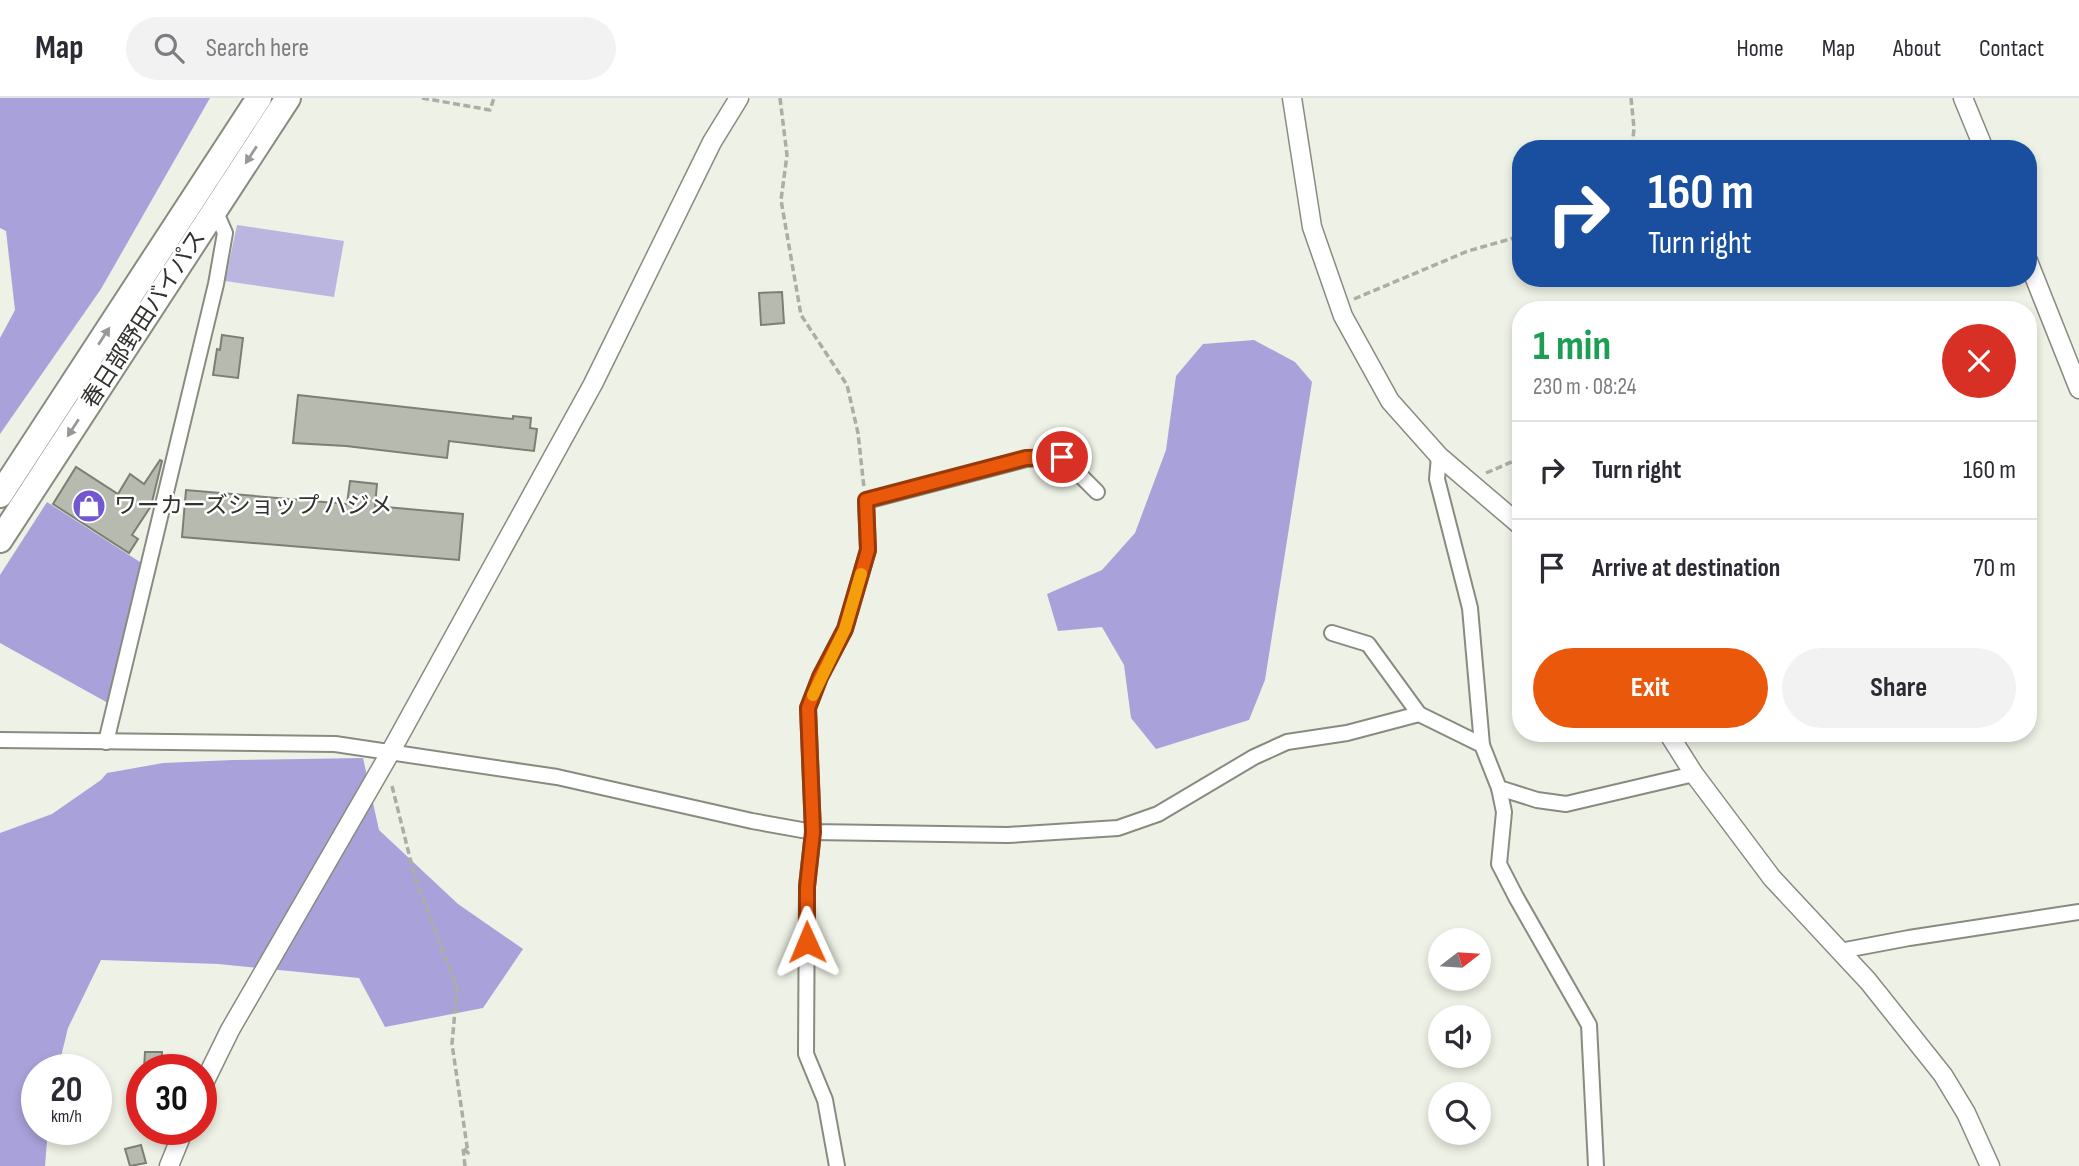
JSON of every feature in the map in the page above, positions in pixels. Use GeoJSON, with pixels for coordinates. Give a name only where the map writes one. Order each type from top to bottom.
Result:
{"type":"FeatureCollection","features":[{"type":"Feature","properties":{"kind":"highway","name":"春日部野田バイパス"},"geometry":{"type":"LineString","coordinates":[[0,495],[259,98]]}},
{"type":"Feature","properties":{"kind":"highway","name":"春日部野田バイパス"},"geometry":{"type":"LineString","coordinates":[[0,540],[288,98]]}},
{"type":"Feature","properties":{"kind":"street"},"geometry":{"type":"LineString","coordinates":[[217,1057],[593,384],[712,142],[739,98]]}},
{"type":"Feature","properties":{"kind":"street"},"geometry":{"type":"LineString","coordinates":[[1292,98],[1312,227],[1343,317],[1390,401],[1439,456],[1512,518]]}},
{"type":"Feature","properties":{"kind":"street"},"geometry":{"type":"LineString","coordinates":[[1964,98],[1980,140]]}},
{"type":"Feature","properties":{"kind":"street"},"geometry":{"type":"LineString","coordinates":[[106,742],[216,284],[225,233],[215,211]]}},
{"type":"Feature","properties":{"kind":"street"},"geometry":{"type":"LineString","coordinates":[[2037,284],[2079,389]]}},
{"type":"Feature","properties":{"kind":"street"},"geometry":{"type":"LineString","coordinates":[[1439,456],[1437,479],[1471,608],[1482,746],[1499,788],[1504,812],[1499,864],[1589,1025],[1596,1166]]}},
{"type":"Feature","properties":{"kind":"street"},"geometry":{"type":"LineString","coordinates":[[837,1166],[825,1100],[806,1054],[807,887],[813,832],[808,708],[820,677],[845,629],[868,550],[866,500],[1026,458],[1062,457],[1097,492]]}},
{"type":"Feature","properties":{"kind":"street"},"geometry":{"type":"LineString","coordinates":[[1332,633],[1368,644],[1419,714],[1482,746]]}},
{"type":"Feature","properties":{"kind":"street"},"geometry":{"type":"LineString","coordinates":[[0,740],[335,744],[388,755],[557,777],[813,832],[1008,835],[1118,828],[1158,814],[1254,757],[1287,742],[1347,733],[1419,714]]}},
{"type":"Feature","properties":{"kind":"street"},"geometry":{"type":"LineString","coordinates":[[1674,742],[1694,774],[1772,878],[1868,981],[1943,1075],[1966,1113],[1990,1166]]}},
{"type":"Feature","properties":{"kind":"street"},"geometry":{"type":"LineString","coordinates":[[1499,788],[1537,800],[1566,804],[1694,774]]}},
{"type":"Feature","properties":{"kind":"street"},"geometry":{"type":"LineString","coordinates":[[1840,951],[1909,937],[2079,912]]}},
{"type":"Feature","properties":{"kind":"street"},"geometry":{"type":"LineString","coordinates":[[169,1166],[178,1145]]}},
{"type":"Feature","properties":{"kind":"path"},"geometry":{"type":"LineString","coordinates":[[422,98],[490,110],[494,98]]}},
{"type":"Feature","properties":{"kind":"path"},"geometry":{"type":"LineString","coordinates":[[780,98],[787,155],[781,200],[801,315],[847,385],[858,433],[866,500]]}},
{"type":"Feature","properties":{"kind":"path"},"geometry":{"type":"LineString","coordinates":[[1631,98],[1633,140]]}},
{"type":"Feature","properties":{"kind":"path"},"geometry":{"type":"LineString","coordinates":[[1339,305],[1468,251],[1512,239]]}},
{"type":"Feature","properties":{"kind":"path"},"geometry":{"type":"LineString","coordinates":[[1469,481],[1512,462]]}},
{"type":"Feature","properties":{"kind":"path"},"geometry":{"type":"LineString","coordinates":[[388,755],[415,878],[457,988],[452,1044],[468,1153],[463,1147],[465,1166]]}},
{"type":"Feature","properties":{"kind":"shaded area"},"geometry":{"type":"Polygon","coordinates":[[[0,98],[210,98],[101,289],[0,434],[0,338],[15,310],[6,231],[0,228],[0,98]]]}},
{"type":"Feature","properties":{"kind":"shaded area"},"geometry":{"type":"Polygon","coordinates":[[[237,225],[344,241],[334,297],[225,281],[237,225]]]}},
{"type":"Feature","properties":{"kind":"shaded area"},"geometry":{"type":"Polygon","coordinates":[[[1254,340],[1295,362],[1312,382],[1265,680],[1249,720],[1156,749],[1131,718],[1124,665],[1102,627],[1058,631],[1047,594],[1102,570],[1135,533],[1166,450],[1176,376],[1203,344],[1254,340]]]}},
{"type":"Feature","properties":{"kind":"shaded area"},"geometry":{"type":"Polygon","coordinates":[[[47,502],[143,564],[108,703],[0,643],[0,575],[47,502]]]}},
{"type":"Feature","properties":{"kind":"shaded area"},"geometry":{"type":"Polygon","coordinates":[[[363,758],[379,830],[458,904],[523,949],[483,1008],[385,1027],[359,978],[218,964],[101,960],[68,1028],[62,1054],[21,1054],[21,1145],[47,1145],[45,1166],[0,1166],[0,833],[52,814],[107,773],[163,763],[363,758]]]}},
{"type":"Feature","properties":{"kind":"building"},"geometry":{"type":"Polygon","coordinates":[[[782,292],[784,323],[761,325],[759,293],[782,292]]]}},
{"type":"Feature","properties":{"kind":"building"},"geometry":{"type":"Polygon","coordinates":[[[222,335],[243,338],[238,378],[213,375],[222,335]]]}},
{"type":"Feature","properties":{"kind":"building"},"geometry":{"type":"Polygon","coordinates":[[[298,395],[513,419],[513,416],[531,418],[530,428],[537,429],[534,451],[449,441],[447,458],[346,446],[293,443],[298,395]]]}},
{"type":"Feature","properties":{"kind":"building"},"geometry":{"type":"Polygon","coordinates":[[[160,460],[162,461],[151,506],[132,535],[138,539],[129,553],[53,504],[76,467],[118,494],[130,474],[144,484],[160,460]]]}},
{"type":"Feature","properties":{"kind":"building"},"geometry":{"type":"Polygon","coordinates":[[[350,481],[377,484],[375,506],[463,514],[459,560],[182,537],[186,490],[347,504],[350,481]]]}},
{"type":"Feature","properties":{"kind":"building"},"geometry":{"type":"Polygon","coordinates":[[[145,1052],[162,1052],[162,1054],[145,1052]]]}},
{"type":"Feature","properties":{"kind":"building"},"geometry":{"type":"Polygon","coordinates":[[[141,1145],[146,1163],[130,1166],[125,1149],[141,1145]]]}},
{"type":"Feature","properties":{"kind":"slow traffic"},"geometry":{"type":"LineString","coordinates":[[813,695],[845,629],[861,574]]}},
{"type":"Feature","properties":{"kind":"place","name":"ワーカーズショップ ハジメ"},"geometry":{"type":"Point","coordinates":[89,506]}},
{"type":"Feature","properties":{"kind":"route"},"geometry":{"type":"LineString","coordinates":[[807,942],[807,887],[813,832],[808,708],[820,677],[845,629],[868,550],[866,500],[1026,458],[1062,457]]}}]}
